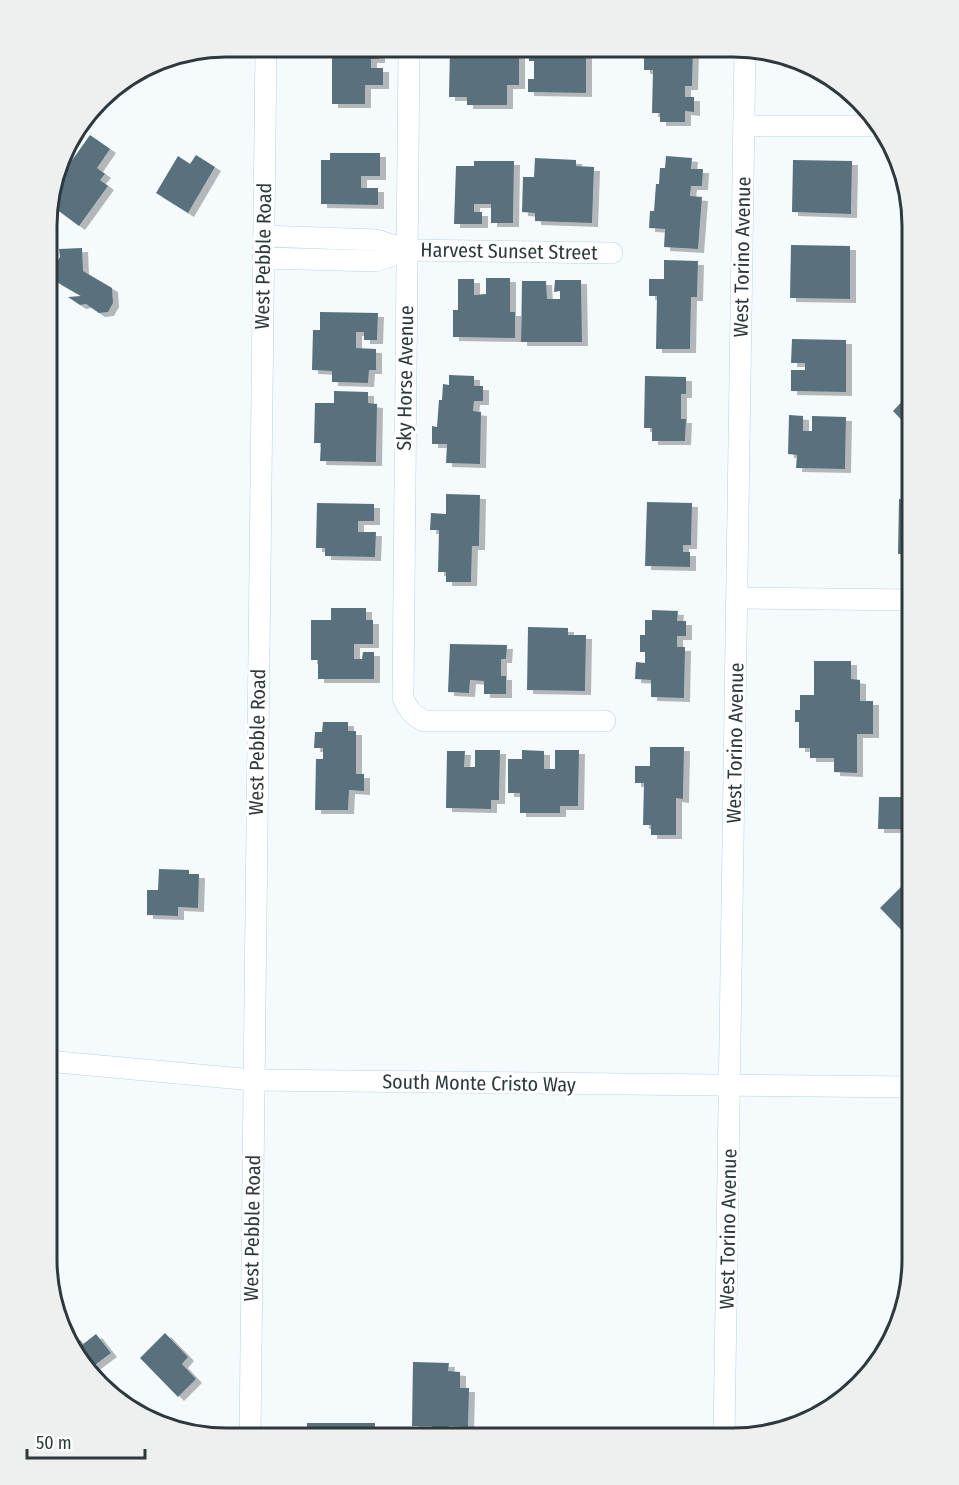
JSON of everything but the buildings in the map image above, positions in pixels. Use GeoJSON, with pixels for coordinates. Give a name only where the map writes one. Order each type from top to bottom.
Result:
{"type":"FeatureCollection","features":[{"type":"Feature","properties":{"kind":"street","name":"West Pebble Road"},"geometry":{"type":"LineString","coordinates":[[249,1428],[266,57]]}},
{"type":"Feature","properties":{"kind":"street","name":"Sky Horse Avenue"},"geometry":{"type":"LineString","coordinates":[[409,57],[403,698],[407,708],[414,716],[424,721],[605,721]]}},
{"type":"Feature","properties":{"kind":"street","name":"West Torino Avenue"},"geometry":{"type":"LineString","coordinates":[[724,1428],[745,58]]}},
{"type":"Feature","properties":{"kind":"street"},"geometry":{"type":"LineString","coordinates":[[744,126],[869,126]]}},
{"type":"Feature","properties":{"kind":"street","name":"Harvest Sunset Street"},"geometry":{"type":"LineString","coordinates":[[264,236],[376,240],[407,250],[612,253]]}},
{"type":"Feature","properties":{"kind":"street","name":"Harvest Sunset Street"},"geometry":{"type":"LineString","coordinates":[[263,258],[376,261],[407,250]]}},
{"type":"Feature","properties":{"kind":"street"},"geometry":{"type":"LineString","coordinates":[[737,598],[902,600]]}},
{"type":"Feature","properties":{"kind":"street","name":"South Monte Cristo Way"},"geometry":{"type":"LineString","coordinates":[[57,1063],[253,1080],[902,1087]]}}]}
